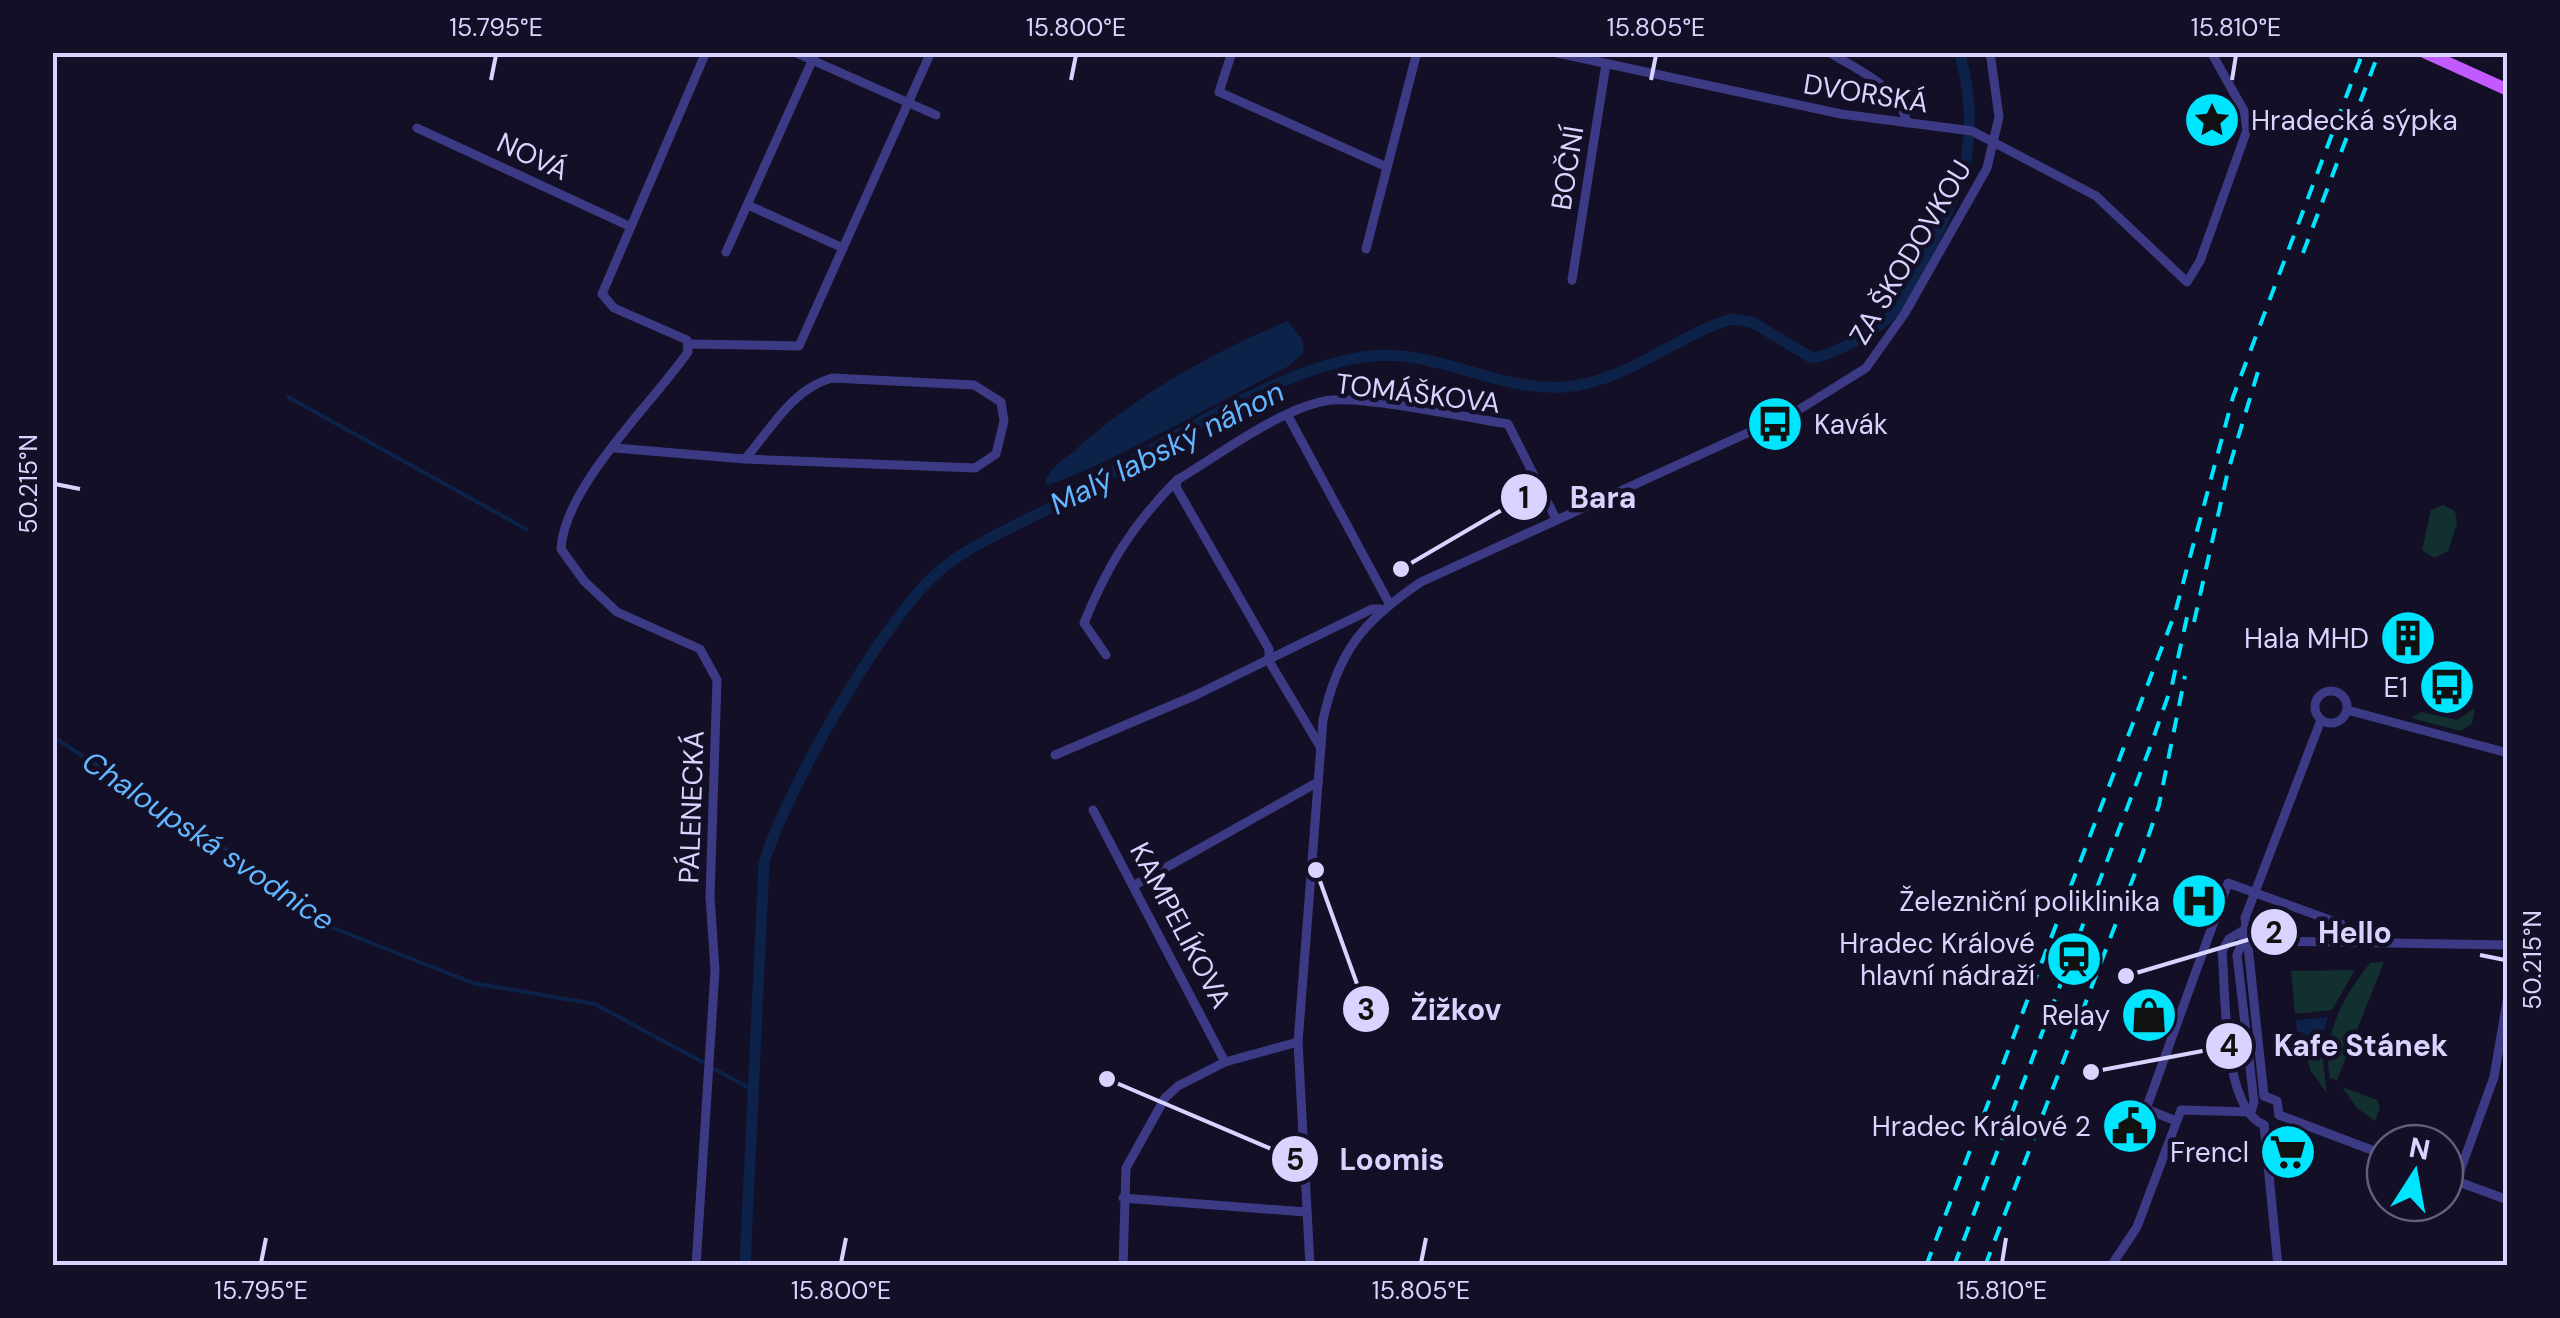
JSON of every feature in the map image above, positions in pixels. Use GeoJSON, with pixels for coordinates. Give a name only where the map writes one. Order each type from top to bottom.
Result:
{"type":"FeatureCollection","features":[{"type":"Feature","properties":{"kind":"main road"},"geometry":{"type":"LineString","coordinates":[[2424,52],[2508,90]]}},
{"type":"Feature","properties":{"kind":"street"},"geometry":{"type":"LineString","coordinates":[[706,52],[606,277],[602,294],[606,302],[689,344],[798,347],[931,52]]}},
{"type":"Feature","properties":{"kind":"street"},"geometry":{"type":"LineString","coordinates":[[794,52],[814,57],[936,116]]}},
{"type":"Feature","properties":{"kind":"street"},"geometry":{"type":"LineString","coordinates":[[1232,52],[1219,92],[1387,167]]}},
{"type":"Feature","properties":{"kind":"street"},"geometry":{"type":"LineString","coordinates":[[1366,248],[1417,52]]}},
{"type":"Feature","properties":{"kind":"street","name":"DVORSKÁ"},"geometry":{"type":"LineString","coordinates":[[1552,52],[1841,114],[1972,131],[1997,140]]}},
{"type":"Feature","properties":{"kind":"street"},"geometry":{"type":"LineString","coordinates":[[1829,52],[1887,89],[1904,106],[1908,123]]}},
{"type":"Feature","properties":{"kind":"street","name":"ZA ŠKODOVKOU"},"geometry":{"type":"LineString","coordinates":[[1310,1266],[1298,1042],[1321,748],[1333,676],[1354,640],[1385,606],[1421,582],[1800,409],[1866,368],[1905,313],[1987,168],[1997,140],[1998,85],[1990,52]]}},
{"type":"Feature","properties":{"kind":"street","name":"ZA ŠKODOVKOU"},"geometry":{"type":"LineString","coordinates":[[1997,140],[2096,196],[2187,282],[2200,261],[2248,130],[2244,111],[2211,52]]}},
{"type":"Feature","properties":{"kind":"street"},"geometry":{"type":"LineString","coordinates":[[726,252],[814,57]]}},
{"type":"Feature","properties":{"kind":"street","name":"BOČNÍ"},"geometry":{"type":"LineString","coordinates":[[1572,280],[1606,64]]}},
{"type":"Feature","properties":{"kind":"street","name":"NOVÁ"},"geometry":{"type":"LineString","coordinates":[[417,128],[628,226]]}},
{"type":"Feature","properties":{"kind":"street"},"geometry":{"type":"LineString","coordinates":[[748,205],[843,248]]}},
{"type":"Feature","properties":{"kind":"street","name":"PÁLENECKÁ"},"geometry":{"type":"LineString","coordinates":[[689,344],[680,364],[582,486],[561,537],[564,556],[617,612],[700,649],[717,680],[710,896],[716,970],[696,1266]]}},
{"type":"Feature","properties":{"kind":"street"},"geometry":{"type":"LineString","coordinates":[[616,448],[745,459],[975,468],[996,454],[1004,421],[1001,402],[974,385],[832,378],[812,384],[796,395],[745,459]]}},
{"type":"Feature","properties":{"kind":"street","name":"TOMÁŠKOVA"},"geometry":{"type":"LineString","coordinates":[[1106,655],[1084,623],[1116,552],[1144,512],[1177,480],[1288,416],[1327,400],[1508,424],[1556,519]]}},
{"type":"Feature","properties":{"kind":"street"},"geometry":{"type":"LineString","coordinates":[[1055,755],[1385,606],[1288,416]]}},
{"type":"Feature","properties":{"kind":"street"},"geometry":{"type":"LineString","coordinates":[[1177,480],[1176,487],[1268,649],[1269,661],[1321,748]]}},
{"type":"Feature","properties":{"kind":"street"},"geometry":{"type":"LineString","coordinates":[[2321,720],[2314,707],[2322,694],[2337,692],[2345,700],[2347,710]]}},
{"type":"Feature","properties":{"kind":"street"},"geometry":{"type":"LineString","coordinates":[[2321,720],[2337,722],[2347,710]]}},
{"type":"Feature","properties":{"kind":"street"},"geometry":{"type":"LineString","coordinates":[[2347,710],[2508,753]]}},
{"type":"Feature","properties":{"kind":"street"},"geometry":{"type":"LineString","coordinates":[[2264,1096],[2245,918],[2321,720]]}},
{"type":"Feature","properties":{"kind":"street"},"geometry":{"type":"LineString","coordinates":[[1135,885],[1318,782]]}},
{"type":"Feature","properties":{"kind":"street","name":"KAMPELÍKOVA"},"geometry":{"type":"LineString","coordinates":[[1092,810],[1135,885],[1225,1062]]}},
{"type":"Feature","properties":{"kind":"street"},"geometry":{"type":"LineString","coordinates":[[2177,1117],[2146,1109],[2228,883],[2341,924],[2350,943]]}},
{"type":"Feature","properties":{"kind":"street"},"geometry":{"type":"LineString","coordinates":[[2247,928],[2254,937],[2266,942],[2508,945]]}},
{"type":"Feature","properties":{"kind":"street"},"geometry":{"type":"LineString","coordinates":[[2247,928],[2229,939],[2222,951],[2235,1094],[2252,1107],[2264,1125],[2278,1266]]}},
{"type":"Feature","properties":{"kind":"street"},"geometry":{"type":"LineString","coordinates":[[2247,928],[2237,954],[2252,1107]]}},
{"type":"Feature","properties":{"kind":"street"},"geometry":{"type":"LineString","coordinates":[[2465,1158],[2490,1093],[2508,995]]}},
{"type":"Feature","properties":{"kind":"street"},"geometry":{"type":"LineString","coordinates":[[1123,1266],[1123,1198],[1130,1157],[1165,1098],[1178,1086],[1225,1062],[1298,1042]]}},
{"type":"Feature","properties":{"kind":"street"},"geometry":{"type":"LineString","coordinates":[[2111,1266],[2132,1236],[2177,1117],[2190,1108],[2252,1107],[2264,1096]]}},
{"type":"Feature","properties":{"kind":"street"},"geometry":{"type":"LineString","coordinates":[[2264,1096],[2276,1102],[2279,1114]]}},
{"type":"Feature","properties":{"kind":"street"},"geometry":{"type":"LineString","coordinates":[[2264,1125],[2279,1114]]}},
{"type":"Feature","properties":{"kind":"street"},"geometry":{"type":"LineString","coordinates":[[2279,1114],[2365,1147]]}},
{"type":"Feature","properties":{"kind":"street"},"geometry":{"type":"LineString","coordinates":[[2465,1184],[2508,1200]]}},
{"type":"Feature","properties":{"kind":"street"},"geometry":{"type":"LineString","coordinates":[[1123,1198],[1306,1212]]}},
{"type":"Feature","properties":{"kind":"green space"},"geometry":{"type":"Polygon","coordinates":[[[2443,505],[2455,511],[2457,524],[2448,551],[2434,558],[2422,550],[2431,510],[2443,505]]]}},
{"type":"Feature","properties":{"kind":"green space"},"geometry":{"type":"Polygon","coordinates":[[[2475,708],[2472,724],[2460,731],[2411,718],[2421,712],[2457,720],[2475,708]]]}},
{"type":"Feature","properties":{"kind":"green space"},"geometry":{"type":"Polygon","coordinates":[[[2384,962],[2337,1080],[2330,1078],[2329,1047],[2337,1017],[2370,963],[2384,962]]]}},
{"type":"Feature","properties":{"kind":"green space"},"geometry":{"type":"Polygon","coordinates":[[[2355,970],[2332,1010],[2295,1014],[2291,971],[2355,970]]]}},
{"type":"Feature","properties":{"kind":"green space"},"geometry":{"type":"Polygon","coordinates":[[[2300,1039],[2321,1047],[2327,1093],[2311,1071],[2300,1039]]]}},
{"type":"Feature","properties":{"kind":"green space"},"geometry":{"type":"Polygon","coordinates":[[[2342,1087],[2377,1100],[2380,1107],[2375,1121],[2357,1108],[2342,1087]]]}},
{"type":"Feature","properties":{"kind":"water"},"geometry":{"type":"Polygon","coordinates":[[[1287,321],[1302,339],[1304,352],[1289,366],[1121,454],[1045,484],[1057,465],[1150,393],[1230,347],[1287,321]]]}},
{"type":"Feature","properties":{"kind":"water"},"geometry":{"type":"Polygon","coordinates":[[[2328,1017],[2321,1040],[2297,1031],[2296,1020],[2328,1017]]]}},
{"type":"Feature","properties":{"kind":"waterway","name":"Malý labský náhon"},"geometry":{"type":"LineString","coordinates":[[745,1266],[764,863],[793,793],[840,705],[894,622],[920,590],[957,557],[1209,417],[1288,379],[1326,366],[1389,355],[1439,363],[1514,383],[1564,387],[1609,377],[1731,319],[1752,322],[1812,358],[1851,343],[1887,319],[1908,290],[1962,174],[1969,119],[1966,78],[1959,52]]}},
{"type":"Feature","properties":{"kind":"waterway"},"geometry":{"type":"LineString","coordinates":[[288,397],[526,529]]}},
{"type":"Feature","properties":{"kind":"waterway","name":"Chaloupská svodnice"},"geometry":{"type":"LineString","coordinates":[[52,736],[262,873],[328,926],[473,983],[595,1004],[702,1062]]}},
{"type":"Feature","properties":{"kind":"waterway","name":"Chaloupská svodnice"},"geometry":{"type":"LineString","coordinates":[[714,1069],[753,1090]]}},
{"type":"Feature","properties":{"kind":"railway"},"geometry":{"type":"LineString","coordinates":[[1926,1266],[2175,613],[2233,397],[2363,52]]}},
{"type":"Feature","properties":{"kind":"railway"},"geometry":{"type":"LineString","coordinates":[[2303,253],[2379,52]]}},
{"type":"Feature","properties":{"kind":"railway"},"geometry":{"type":"LineString","coordinates":[[2194,622],[2228,471],[2260,365]]}},
{"type":"Feature","properties":{"kind":"railway"},"geometry":{"type":"LineString","coordinates":[[1954,1266],[2149,750],[2172,685],[2189,608]]}},
{"type":"Feature","properties":{"kind":"railway"},"geometry":{"type":"LineString","coordinates":[[1985,1266],[2159,805],[2185,676]]}},
{"type":"Feature","properties":{"kind":"place","name":"Hradecká sýpka"},"geometry":{"type":"Point","coordinates":[2212,120]}},
{"type":"Feature","properties":{"kind":"place","name":"Kavák"},"geometry":{"type":"Point","coordinates":[1775,424]}},
{"type":"Feature","properties":{"kind":"place","name":"Bara"},"geometry":{"type":"Point","coordinates":[1401,569]}},
{"type":"Feature","properties":{"kind":"place","name":"Hala MHD"},"geometry":{"type":"Point","coordinates":[2408,638]}},
{"type":"Feature","properties":{"kind":"place","name":"E1"},"geometry":{"type":"Point","coordinates":[2447,687]}},
{"type":"Feature","properties":{"kind":"place","name":"Žižkov"},"geometry":{"type":"Point","coordinates":[1316,870]}},
{"type":"Feature","properties":{"kind":"place","name":"Železniční poliklinika"},"geometry":{"type":"Point","coordinates":[2199,901]}},
{"type":"Feature","properties":{"kind":"place","name":"Hradec Králové hlavní nádraží"},"geometry":{"type":"Point","coordinates":[2074,959]}},
{"type":"Feature","properties":{"kind":"place","name":"Hello"},"geometry":{"type":"Point","coordinates":[2126,976]}},
{"type":"Feature","properties":{"kind":"place","name":"Relay"},"geometry":{"type":"Point","coordinates":[2149,1015]}},
{"type":"Feature","properties":{"kind":"place","name":"Kafe Stánek"},"geometry":{"type":"Point","coordinates":[2091,1072]}},
{"type":"Feature","properties":{"kind":"place","name":"Loomis"},"geometry":{"type":"Point","coordinates":[1107,1079]}},
{"type":"Feature","properties":{"kind":"place","name":"Hradec Králové 2"},"geometry":{"type":"Point","coordinates":[2130,1126]}},
{"type":"Feature","properties":{"kind":"place","name":"Frencl"},"geometry":{"type":"Point","coordinates":[2288,1152]}}]}
